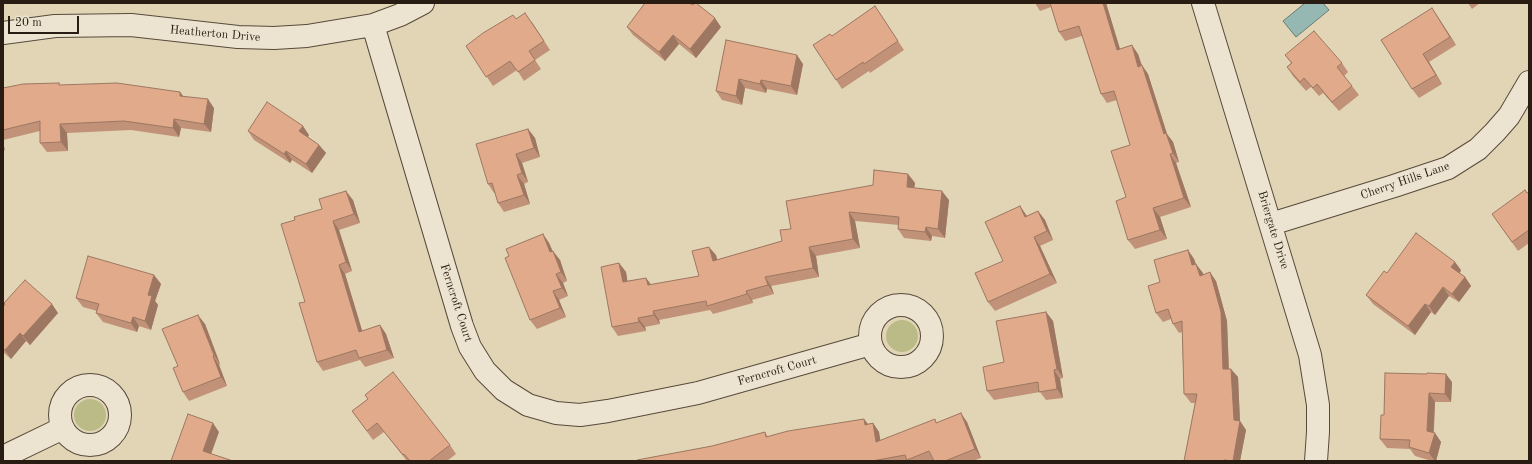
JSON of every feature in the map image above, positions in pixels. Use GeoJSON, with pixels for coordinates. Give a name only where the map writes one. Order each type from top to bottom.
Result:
{"type":"FeatureCollection","features":[{"type":"Feature","properties":{"kind":"street","name":"Heatherton Drive"},"geometry":{"type":"LineString","coordinates":[[3,33],[55,26],[131,25],[238,37],[274,38],[307,36],[373,25],[400,15],[423,3]]}},
{"type":"Feature","properties":{"kind":"street","name":"Briergate Drive"},"geometry":{"type":"LineString","coordinates":[[1203,3],[1310,354],[1318,405],[1316,461]]}},
{"type":"Feature","properties":{"kind":"street","name":"Ferncroft Court"},"geometry":{"type":"LineString","coordinates":[[373,25],[462,326],[470,347],[485,371],[504,390],[528,405],[556,413],[580,415],[698,393],[871,344]]}},
{"type":"Feature","properties":{"kind":"street","name":"Cherry Hills Lane"},"geometry":{"type":"LineString","coordinates":[[1271,224],[1448,168],[1478,149],[1495,132],[1508,116],[1529,82]]}},
{"type":"Feature","properties":{"kind":"street"},"geometry":{"type":"LineString","coordinates":[[3,457],[63,428]]}},
{"type":"Feature","properties":{"kind":"green space"},"geometry":{"type":"Polygon","coordinates":[[[899,320],[905,320],[915,327],[918,336],[917,342],[911,349],[905,352],[899,352],[889,345],[886,339],[886,333],[893,323],[899,320]]]}},
{"type":"Feature","properties":{"kind":"green space"},"geometry":{"type":"Polygon","coordinates":[[[87,399],[93,399],[103,406],[106,415],[105,421],[99,428],[93,431],[87,431],[77,424],[74,418],[74,412],[81,402],[87,399]]]}},
{"type":"Feature","properties":{"kind":"water"},"geometry":{"type":"Polygon","coordinates":[[[1305,3],[1323,3],[1329,10],[1296,37],[1283,21],[1305,3]]]}},
{"type":"Feature","properties":{"kind":"building"},"geometry":{"type":"Polygon","coordinates":[[[645,3],[689,3],[693,5],[696,3],[715,18],[690,49],[673,35],[659,52],[627,27],[645,3]]]}},
{"type":"Feature","properties":{"kind":"building"},"geometry":{"type":"Polygon","coordinates":[[[1050,3],[1103,3],[1117,50],[1132,45],[1138,67],[1142,65],[1164,134],[1166,133],[1173,153],[1170,154],[1184,198],[1153,208],[1160,230],[1128,240],[1116,201],[1126,197],[1111,151],[1130,145],[1114,91],[1101,94],[1079,26],[1059,32],[1050,3]]]}},
{"type":"Feature","properties":{"kind":"building"},"geometry":{"type":"Polygon","coordinates":[[[875,6],[898,41],[864,64],[863,62],[836,80],[813,45],[830,34],[832,36],[875,6]]]}},
{"type":"Feature","properties":{"kind":"building"},"geometry":{"type":"Polygon","coordinates":[[[1432,8],[1450,37],[1423,54],[1436,75],[1412,89],[1381,40],[1432,8]]]}},
{"type":"Feature","properties":{"kind":"building"},"geometry":{"type":"Polygon","coordinates":[[[525,13],[544,41],[529,51],[535,60],[518,72],[510,61],[486,77],[466,46],[483,33],[513,15],[516,19],[525,13]]]}},
{"type":"Feature","properties":{"kind":"building"},"geometry":{"type":"Polygon","coordinates":[[[1314,31],[1342,63],[1337,67],[1352,86],[1332,102],[1317,84],[1313,88],[1304,78],[1300,82],[1287,67],[1292,63],[1285,55],[1314,31]]]}},
{"type":"Feature","properties":{"kind":"building"},"geometry":{"type":"Polygon","coordinates":[[[726,40],[797,55],[791,86],[761,80],[760,84],[739,79],[736,96],[716,91],[726,40]]]}},
{"type":"Feature","properties":{"kind":"building"},"geometry":{"type":"Polygon","coordinates":[[[59,83],[59,85],[117,83],[180,92],[180,96],[208,99],[204,124],[174,119],[173,128],[124,121],[60,124],[61,142],[40,143],[40,121],[3,130],[3,88],[23,84],[59,83]]]}},
{"type":"Feature","properties":{"kind":"building"},"geometry":{"type":"Polygon","coordinates":[[[267,102],[303,126],[299,131],[319,145],[306,164],[286,151],[284,154],[248,131],[267,102]]]}},
{"type":"Feature","properties":{"kind":"building"},"geometry":{"type":"Polygon","coordinates":[[[528,129],[534,148],[516,154],[522,173],[517,175],[524,195],[498,203],[492,183],[488,184],[476,144],[528,129]]]}},
{"type":"Feature","properties":{"kind":"building"},"geometry":{"type":"Polygon","coordinates":[[[874,170],[908,174],[907,187],[942,191],[938,229],[926,227],[925,232],[898,229],[899,217],[849,212],[853,239],[809,247],[813,268],[765,277],[768,285],[746,291],[747,294],[707,306],[706,301],[653,311],[654,315],[638,318],[639,322],[612,327],[601,267],[619,263],[623,282],[646,278],[648,285],[699,276],[692,251],[709,247],[713,261],[782,241],[780,230],[791,229],[786,201],[873,185],[874,170]]]}},
{"type":"Feature","properties":{"kind":"building"},"geometry":{"type":"Polygon","coordinates":[[[1525,190],[1527,193],[1529,192],[1529,230],[1512,242],[1492,214],[1525,190]]]}},
{"type":"Feature","properties":{"kind":"building"},"geometry":{"type":"Polygon","coordinates":[[[346,191],[354,214],[333,221],[346,262],[339,265],[359,332],[380,325],[387,350],[359,358],[356,350],[317,362],[299,303],[305,302],[281,224],[295,220],[294,217],[322,209],[319,199],[346,191]]]}},
{"type":"Feature","properties":{"kind":"building"},"geometry":{"type":"Polygon","coordinates":[[[1020,206],[1025,217],[1038,211],[1047,231],[1034,237],[1050,274],[988,302],[975,273],[1003,261],[985,222],[1020,206]]]}},
{"type":"Feature","properties":{"kind":"building"},"geometry":{"type":"Polygon","coordinates":[[[1416,233],[1455,262],[1451,267],[1465,277],[1452,294],[1443,287],[1429,306],[1425,304],[1408,326],[1366,295],[1384,271],[1387,273],[1416,233]]]}},
{"type":"Feature","properties":{"kind":"building"},"geometry":{"type":"Polygon","coordinates":[[[543,234],[550,252],[553,251],[561,272],[556,274],[562,288],[553,291],[560,308],[530,320],[505,258],[509,256],[506,249],[543,234]]]}},
{"type":"Feature","properties":{"kind":"building"},"geometry":{"type":"Polygon","coordinates":[[[1188,250],[1192,265],[1196,264],[1200,276],[1210,272],[1221,312],[1223,369],[1231,369],[1234,420],[1240,421],[1233,461],[1184,461],[1197,394],[1184,394],[1182,321],[1173,324],[1168,309],[1156,313],[1148,286],[1160,282],[1154,260],[1188,250]]]}},
{"type":"Feature","properties":{"kind":"building"},"geometry":{"type":"Polygon","coordinates":[[[88,256],[154,275],[148,295],[152,296],[145,321],[133,317],[131,323],[96,313],[99,304],[76,298],[88,256]]]}},
{"type":"Feature","properties":{"kind":"building"},"geometry":{"type":"Polygon","coordinates":[[[25,280],[52,304],[23,336],[20,333],[5,350],[3,348],[4,303],[25,280]]]}},
{"type":"Feature","properties":{"kind":"building"},"geometry":{"type":"Polygon","coordinates":[[[1046,312],[1057,369],[1054,370],[1057,389],[1039,392],[1038,382],[987,391],[983,367],[1004,362],[996,321],[1046,312]]]}},
{"type":"Feature","properties":{"kind":"building"},"geometry":{"type":"Polygon","coordinates":[[[198,315],[221,377],[183,392],[173,368],[178,366],[162,329],[198,315]]]}},
{"type":"Feature","properties":{"kind":"building"},"geometry":{"type":"Polygon","coordinates":[[[393,372],[450,445],[429,461],[410,461],[404,454],[403,455],[377,423],[367,431],[352,411],[368,399],[365,395],[393,372]]]}},
{"type":"Feature","properties":{"kind":"building"},"geometry":{"type":"Polygon","coordinates":[[[1385,373],[1446,374],[1445,394],[1429,393],[1427,431],[1435,433],[1429,453],[1409,447],[1410,440],[1380,439],[1381,415],[1384,415],[1385,373]]]}},
{"type":"Feature","properties":{"kind":"building"},"geometry":{"type":"Polygon","coordinates":[[[961,413],[975,449],[945,461],[934,461],[929,451],[907,460],[905,455],[872,461],[637,461],[712,446],[765,432],[766,437],[788,431],[864,419],[865,425],[873,423],[876,442],[935,419],[936,423],[961,413]]]}},
{"type":"Feature","properties":{"kind":"building"},"geometry":{"type":"Polygon","coordinates":[[[188,414],[213,423],[203,451],[233,461],[171,461],[188,414]]]}}]}
